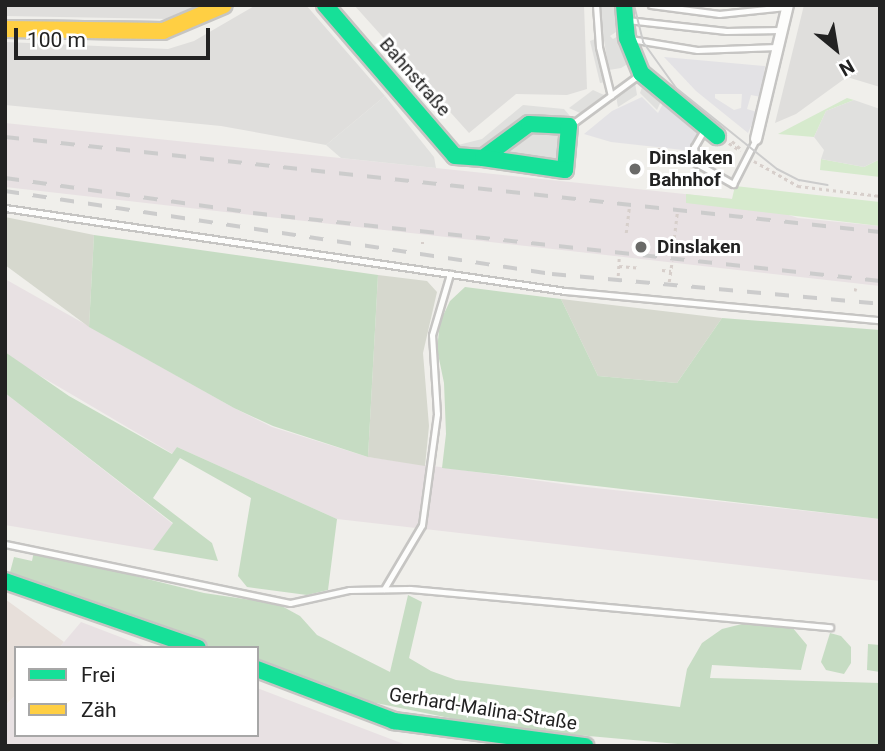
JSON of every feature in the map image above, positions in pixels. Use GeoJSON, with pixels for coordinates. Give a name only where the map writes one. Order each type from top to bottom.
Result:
{"type":"FeatureCollection","features":[{"type":"Feature","properties":{"kind":"street"},"geometry":{"type":"LineString","coordinates":[[5,29],[152,32],[183,26],[224,5]]}},
{"type":"Feature","properties":{"kind":"street","name":"Bahnstraße"},"geometry":{"type":"LineString","coordinates":[[325,5],[455,156],[565,170],[569,126]]}},
{"type":"Feature","properties":{"kind":"street"},"geometry":{"type":"LineString","coordinates":[[756,139],[788,6]]}},
{"type":"Feature","properties":{"kind":"street"},"geometry":{"type":"LineString","coordinates":[[624,12],[627,38],[641,74],[718,135]]}},
{"type":"Feature","properties":{"kind":"street"},"geometry":{"type":"LineString","coordinates":[[483,158],[529,124],[569,126]]}},
{"type":"Feature","properties":{"kind":"street"},"geometry":{"type":"LineString","coordinates":[[5,581],[21,590],[192,646]]}},
{"type":"Feature","properties":{"kind":"street","name":"Gerhard-Malina-Straße"},"geometry":{"type":"LineString","coordinates":[[259,670],[394,721],[585,746]]}},
{"type":"Feature","properties":{"kind":"lane"},"geometry":{"type":"LineString","coordinates":[[596,5],[599,47],[611,96]]}},
{"type":"Feature","properties":{"kind":"lane"},"geometry":{"type":"LineString","coordinates":[[651,5],[719,14],[788,6]]}},
{"type":"Feature","properties":{"kind":"lane"},"geometry":{"type":"LineString","coordinates":[[624,12],[726,31],[783,29]]}},
{"type":"Feature","properties":{"kind":"lane"},"geometry":{"type":"LineString","coordinates":[[627,38],[697,50],[780,47]]}},
{"type":"Feature","properties":{"kind":"lane"},"geometry":{"type":"LineString","coordinates":[[569,126],[641,74]]}},
{"type":"Feature","properties":{"kind":"lane"},"geometry":{"type":"LineString","coordinates":[[718,135],[694,155],[696,163],[713,176],[733,184],[756,139]]}},
{"type":"Feature","properties":{"kind":"lane"},"geometry":{"type":"LineString","coordinates":[[5,208],[565,291],[880,320]]}},
{"type":"Feature","properties":{"kind":"lane"},"geometry":{"type":"LineString","coordinates":[[384,589],[422,525],[437,414],[432,335],[450,274]]}},
{"type":"Feature","properties":{"kind":"lane"},"geometry":{"type":"LineString","coordinates":[[5,544],[290,603],[349,590],[384,589],[830,627]]}},
{"type":"Feature","properties":{"kind":"path"},"geometry":{"type":"LineString","coordinates":[[718,135],[741,149]]}},
{"type":"Feature","properties":{"kind":"path"},"geometry":{"type":"LineString","coordinates":[[718,135],[773,175],[798,186],[880,196]]}},
{"type":"Feature","properties":{"kind":"path"},"geometry":{"type":"LineString","coordinates":[[626,233],[629,208]]}},
{"type":"Feature","properties":{"kind":"path"},"geometry":{"type":"LineString","coordinates":[[674,238],[677,213]]}},
{"type":"Feature","properties":{"kind":"path"},"geometry":{"type":"LineString","coordinates":[[667,224],[676,225]]}},
{"type":"Feature","properties":{"kind":"path"},"geometry":{"type":"LineString","coordinates":[[618,276],[619,256]]}},
{"type":"Feature","properties":{"kind":"path"},"geometry":{"type":"LineString","coordinates":[[670,282],[671,261]]}},
{"type":"Feature","properties":{"kind":"path"},"geometry":{"type":"LineString","coordinates":[[619,266],[640,268]]}},
{"type":"Feature","properties":{"kind":"path"},"geometry":{"type":"LineString","coordinates":[[662,270],[671,271]]}},
{"type":"Feature","properties":{"kind":"shaded area"},"geometry":{"type":"Polygon","coordinates":[[[5,5],[202,5],[170,19],[5,16],[5,5]]]}},
{"type":"Feature","properties":{"kind":"shaded area"},"geometry":{"type":"Polygon","coordinates":[[[256,5],[306,5],[385,96],[326,145],[221,126],[5,105],[5,42],[168,49],[194,41],[256,5]]]}},
{"type":"Feature","properties":{"kind":"shaded area"},"geometry":{"type":"Polygon","coordinates":[[[354,5],[584,5],[587,89],[567,95],[516,94],[469,133],[354,5]]]}},
{"type":"Feature","properties":{"kind":"shaded area"},"geometry":{"type":"Polygon","coordinates":[[[598,5],[617,5],[619,30],[610,36],[613,39],[620,35],[631,62],[621,68],[609,70],[598,5]]]}},
{"type":"Feature","properties":{"kind":"shaded area"},"geometry":{"type":"Polygon","coordinates":[[[804,5],[880,5],[880,87],[847,77],[796,114],[775,123],[804,5]]]}},
{"type":"Feature","properties":{"kind":"shaded area"},"geometry":{"type":"Polygon","coordinates":[[[595,39],[606,82],[600,83],[590,41],[595,39]]]}},
{"type":"Feature","properties":{"kind":"shaded area"},"geometry":{"type":"Polygon","coordinates":[[[664,57],[765,66],[761,97],[751,95],[747,109],[757,112],[748,133],[696,91],[664,57]],[[715,94],[715,98],[734,110],[741,108],[742,94],[715,94]]]}},
{"type":"Feature","properties":{"kind":"shaded area"},"geometry":{"type":"Polygon","coordinates":[[[644,82],[662,99],[657,110],[640,93],[644,82]]]}},
{"type":"Feature","properties":{"kind":"shaded area"},"geometry":{"type":"Polygon","coordinates":[[[635,83],[637,95],[618,107],[616,96],[635,83]]]}},
{"type":"Feature","properties":{"kind":"shaded area"},"geometry":{"type":"Polygon","coordinates":[[[593,90],[604,95],[580,113],[569,108],[593,90]]]}},
{"type":"Feature","properties":{"kind":"shaded area"},"geometry":{"type":"Polygon","coordinates":[[[385,96],[434,157],[436,168],[341,158],[326,145],[385,96]]]}},
{"type":"Feature","properties":{"kind":"shaded area"},"geometry":{"type":"Polygon","coordinates":[[[642,97],[658,113],[664,102],[701,129],[692,151],[611,142],[584,134],[612,111],[642,97]]]}},
{"type":"Feature","properties":{"kind":"shaded area"},"geometry":{"type":"Polygon","coordinates":[[[854,100],[880,109],[880,159],[864,167],[821,159],[824,150],[814,137],[826,111],[854,100]]]}},
{"type":"Feature","properties":{"kind":"shaded area"},"geometry":{"type":"Polygon","coordinates":[[[523,105],[564,109],[570,116],[565,170],[483,158],[458,145],[482,139],[523,105]]]}},
{"type":"Feature","properties":{"kind":"shaded area"},"geometry":{"type":"Polygon","coordinates":[[[5,123],[742,200],[798,218],[880,226],[880,286],[5,187],[5,123]]]}},
{"type":"Feature","properties":{"kind":"shaded area"},"geometry":{"type":"Polygon","coordinates":[[[5,217],[94,235],[89,327],[5,265],[5,217]]]}},
{"type":"Feature","properties":{"kind":"shaded area"},"geometry":{"type":"Polygon","coordinates":[[[378,275],[427,281],[437,292],[423,353],[429,426],[425,466],[368,457],[378,275]]]}},
{"type":"Feature","properties":{"kind":"shaded area"},"geometry":{"type":"Polygon","coordinates":[[[5,279],[272,427],[368,457],[577,486],[880,519],[880,581],[337,519],[177,447],[173,454],[25,367],[5,352],[5,279]]]}},
{"type":"Feature","properties":{"kind":"shaded area"},"geometry":{"type":"Polygon","coordinates":[[[561,299],[722,318],[677,383],[598,376],[561,299]]]}},
{"type":"Feature","properties":{"kind":"shaded area"},"geometry":{"type":"Polygon","coordinates":[[[5,393],[173,524],[153,550],[5,525],[5,393]]]}},
{"type":"Feature","properties":{"kind":"shaded area"},"geometry":{"type":"Polygon","coordinates":[[[5,599],[64,642],[61,646],[14,646],[14,697],[5,706],[5,599]]]}},
{"type":"Feature","properties":{"kind":"shaded area"},"geometry":{"type":"Polygon","coordinates":[[[81,622],[144,646],[61,646],[81,622]]]}},
{"type":"Feature","properties":{"kind":"shaded area"},"geometry":{"type":"Polygon","coordinates":[[[259,689],[409,746],[5,746],[5,706],[14,697],[14,737],[259,737],[259,689]]]}},
{"type":"Feature","properties":{"kind":"green space"},"geometry":{"type":"Polygon","coordinates":[[[847,98],[854,100],[826,111],[814,137],[778,134],[847,98]]]}},
{"type":"Feature","properties":{"kind":"green space"},"geometry":{"type":"Polygon","coordinates":[[[821,159],[864,167],[880,159],[880,177],[820,170],[821,159]]]}},
{"type":"Feature","properties":{"kind":"green space"},"geometry":{"type":"Polygon","coordinates":[[[735,186],[880,202],[880,226],[686,203],[686,194],[732,199],[735,186]]]}},
{"type":"Feature","properties":{"kind":"green space"},"geometry":{"type":"Polygon","coordinates":[[[94,235],[378,275],[368,457],[273,426],[234,408],[89,327],[94,235]]]}},
{"type":"Feature","properties":{"kind":"green space"},"geometry":{"type":"Polygon","coordinates":[[[465,287],[561,299],[598,376],[677,383],[722,318],[880,330],[880,519],[442,468],[446,434],[444,383],[437,349],[440,322],[450,301],[465,287]]]}},
{"type":"Feature","properties":{"kind":"green space"},"geometry":{"type":"Polygon","coordinates":[[[5,352],[69,396],[172,454],[177,447],[337,519],[328,590],[307,595],[247,587],[238,576],[251,498],[180,458],[153,498],[212,543],[218,561],[153,550],[173,523],[5,393],[5,352]]]}},
{"type":"Feature","properties":{"kind":"green space"},"geometry":{"type":"Polygon","coordinates":[[[34,551],[204,593],[278,604],[300,616],[317,635],[390,672],[408,595],[422,602],[409,658],[431,671],[456,680],[680,707],[687,669],[702,643],[722,629],[742,624],[792,627],[807,645],[801,670],[712,665],[710,678],[880,683],[880,746],[700,746],[499,728],[361,700],[259,666],[259,646],[202,646],[9,576],[14,557],[32,561],[34,551]]]}},
{"type":"Feature","properties":{"kind":"green space"},"geometry":{"type":"Polygon","coordinates":[[[830,633],[841,636],[851,647],[851,663],[844,674],[826,670],[821,662],[830,633]]]}},
{"type":"Feature","properties":{"kind":"green space"},"geometry":{"type":"Polygon","coordinates":[[[868,644],[880,645],[880,672],[867,670],[868,644]]]}},
{"type":"Feature","properties":{"kind":"tram line"},"geometry":{"type":"LineString","coordinates":[[634,5],[643,42],[676,88],[777,169],[799,180],[828,185]]}},
{"type":"Feature","properties":{"kind":"railway"},"geometry":{"type":"LineString","coordinates":[[5,137],[880,232]]}},
{"type":"Feature","properties":{"kind":"railway"},"geometry":{"type":"LineString","coordinates":[[5,178],[253,213],[880,281]]}},
{"type":"Feature","properties":{"kind":"railway"},"geometry":{"type":"LineString","coordinates":[[5,191],[552,274],[880,304]]}},
{"type":"Feature","properties":{"kind":"traffic: fast"},"geometry":{"type":"LineString","coordinates":[[325,5],[455,156],[483,158],[529,124],[569,126],[565,170],[483,158]]}},
{"type":"Feature","properties":{"kind":"traffic: fast"},"geometry":{"type":"LineString","coordinates":[[624,5],[627,38],[641,73],[717,136]]}},
{"type":"Feature","properties":{"kind":"traffic: fast"},"geometry":{"type":"LineString","coordinates":[[5,581],[192,646]]}},
{"type":"Feature","properties":{"kind":"traffic: fast"},"geometry":{"type":"LineString","coordinates":[[259,670],[394,721],[585,746]]}},
{"type":"Feature","properties":{"kind":"traffic: slow"},"geometry":{"type":"LineString","coordinates":[[5,29],[163,31],[224,5]]}},
{"type":"Feature","properties":{"kind":"place","name":"Dinslaken Bahnhof"},"geometry":{"type":"Point","coordinates":[635,169]}},
{"type":"Feature","properties":{"kind":"place","name":"Dinslaken"},"geometry":{"type":"Point","coordinates":[641,247]}}]}
